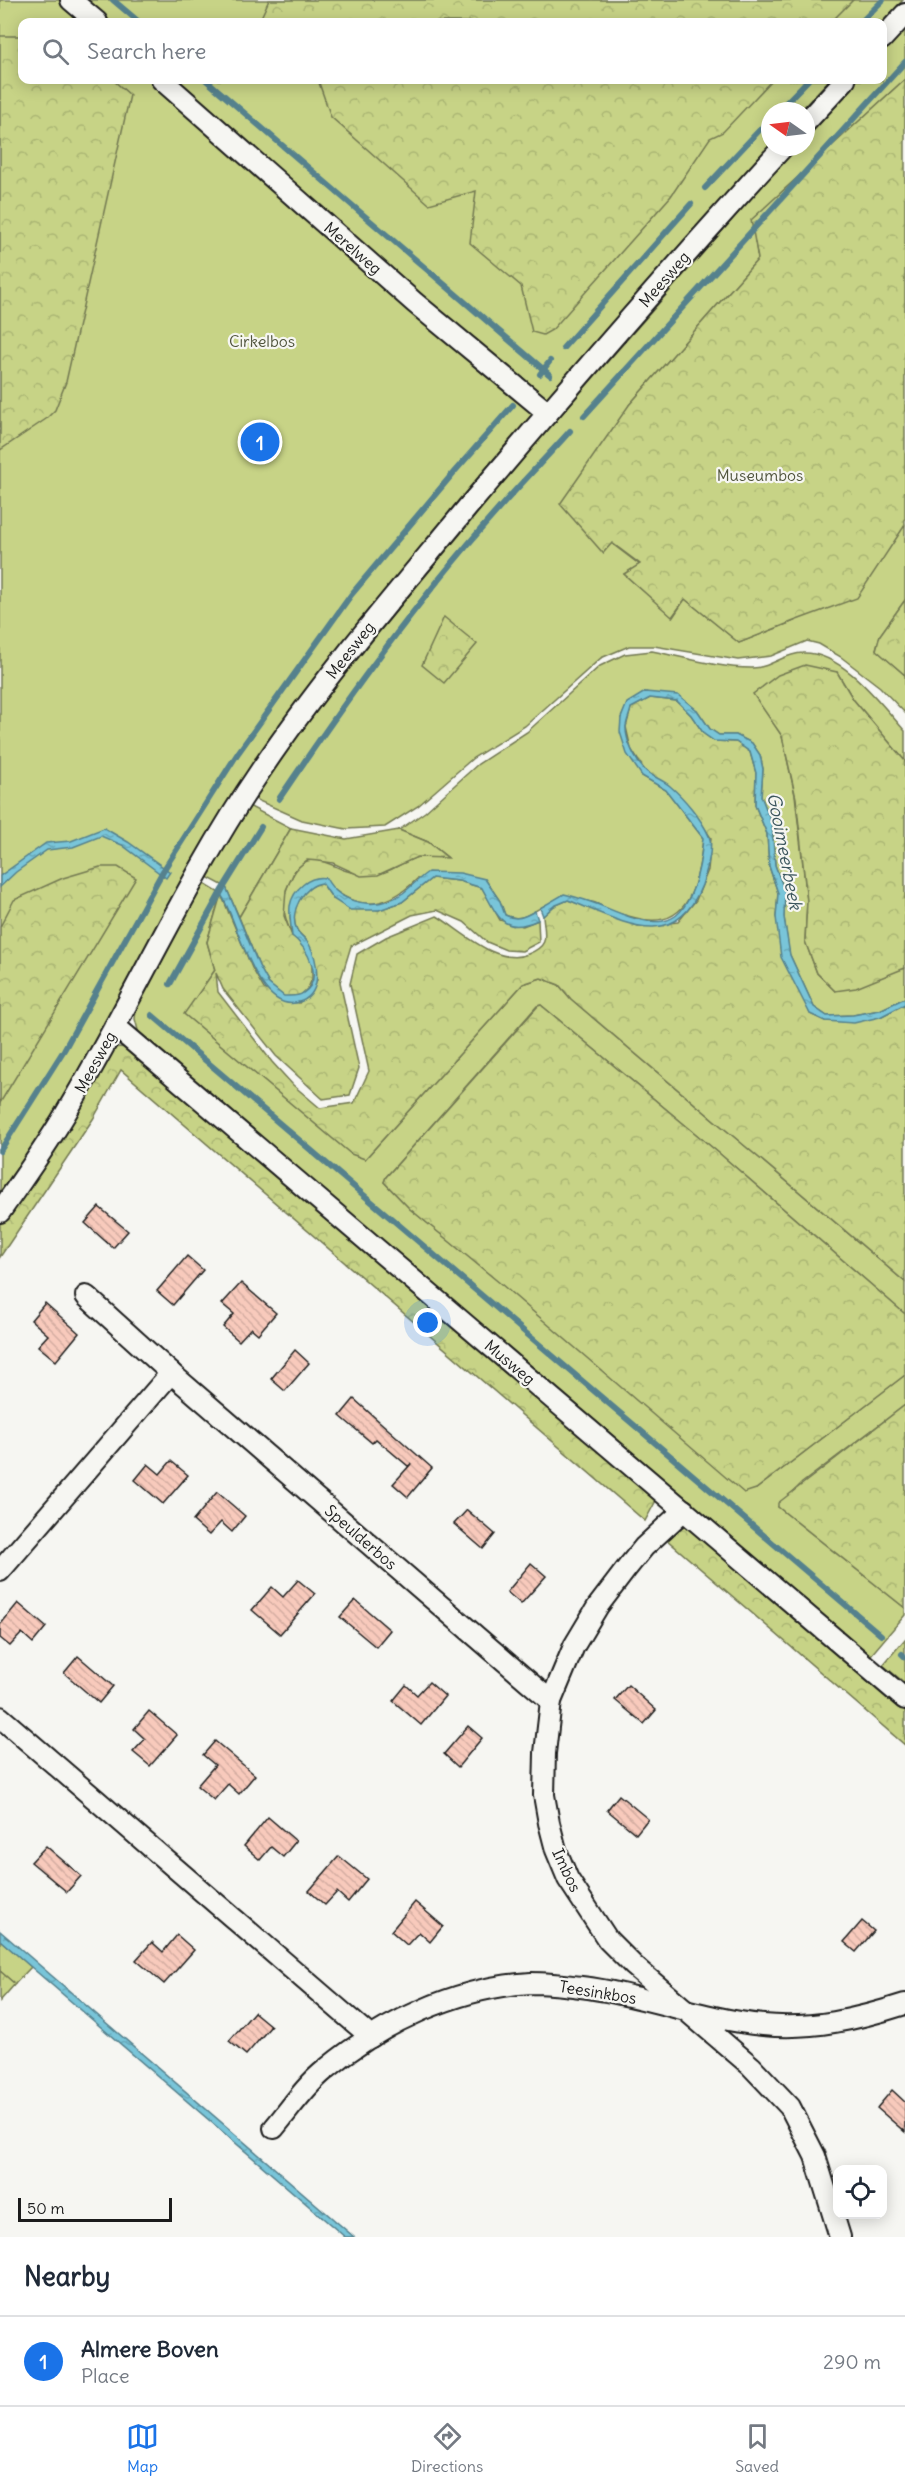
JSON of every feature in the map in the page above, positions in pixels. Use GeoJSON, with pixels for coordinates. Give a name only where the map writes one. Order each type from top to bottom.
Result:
{"type":"FeatureCollection","features":[{"type":"Feature","properties":{"kind":"street"},"geometry":{"type":"LineString","coordinates":[[72,0],[92,18]]}},
{"type":"Feature","properties":{"kind":"street"},"geometry":{"type":"LineString","coordinates":[[887,34],[905,14]]}},
{"type":"Feature","properties":{"kind":"street","name":"Merelweg"},"geometry":{"type":"LineString","coordinates":[[167,84],[415,303],[548,413]]}},
{"type":"Feature","properties":{"kind":"street"},"geometry":{"type":"LineString","coordinates":[[815,112],[841,84]]}},
{"type":"Feature","properties":{"kind":"street","name":"Meesweg"},"geometry":{"type":"LineString","coordinates":[[0,1212],[69,1107],[196,875],[261,769],[358,639],[548,413],[690,249],[775,156]]}},
{"type":"Feature","properties":{"kind":"street","name":"Musweg"},"geometry":{"type":"LineString","coordinates":[[115,1026],[905,1699]]}},
{"type":"Feature","properties":{"kind":"street","name":"Speulderbos"},"geometry":{"type":"LineString","coordinates":[[86,1296],[551,1701]]}},
{"type":"Feature","properties":{"kind":"street"},"geometry":{"type":"LineString","coordinates":[[0,1571],[171,1372]]}},
{"type":"Feature","properties":{"kind":"street","name":"Imbos"},"geometry":{"type":"LineString","coordinates":[[684,1510],[644,1547],[598,1606],[574,1646],[551,1701],[545,1753],[544,1795],[556,1850],[568,1879],[608,1940],[685,2010]]}},
{"type":"Feature","properties":{"kind":"street"},"geometry":{"type":"LineString","coordinates":[[0,1717],[371,2037]]}},
{"type":"Feature","properties":{"kind":"street","name":"Teesinkbos"},"geometry":{"type":"LineString","coordinates":[[274,2128],[324,2071],[371,2037],[434,2005],[493,1988],[532,1983],[582,1987],[685,2010],[751,2066],[790,2107],[816,2157],[840,2237]]}},
{"type":"Feature","properties":{"kind":"street"},"geometry":{"type":"LineString","coordinates":[[685,2010],[763,2025],[801,2026],[852,2020],[905,2004]]}},
{"type":"Feature","properties":{"kind":"green space","name":"Cirkelbos"},"geometry":{"type":"Polygon","coordinates":[[[0,0],[903,0],[886,18],[18,18],[18,84],[825,84],[808,102],[761,102],[762,156],[302,701],[55,1115],[0,1198],[0,0]]]}},
{"type":"Feature","properties":{"kind":"green space"},"geometry":{"type":"Polygon","coordinates":[[[269,0],[853,0],[835,18],[261,18],[269,0]]]}},
{"type":"Feature","properties":{"kind":"green space"},"geometry":{"type":"Polygon","coordinates":[[[905,28],[905,79],[752,220],[758,259],[629,405],[603,553],[611,543],[640,565],[624,574],[673,617],[685,599],[739,643],[794,621],[905,525],[905,600],[880,635],[876,649],[905,675],[905,713],[880,687],[841,657],[819,644],[807,641],[771,656],[738,660],[654,646],[629,646],[601,658],[525,726],[473,758],[418,806],[385,827],[346,829],[302,820],[250,797],[339,674],[428,566],[788,156],[815,156],[815,126],[853,84],[887,84],[887,48],[905,28]]]}},
{"type":"Feature","properties":{"kind":"green space"},"geometry":{"type":"Polygon","coordinates":[[[0,36],[18,36],[18,84],[118,84],[130,95],[66,382],[55,410],[46,419],[0,450],[0,36]]]}},
{"type":"Feature","properties":{"kind":"green space","name":"Museumbos"},"geometry":{"type":"Polygon","coordinates":[[[905,79],[905,525],[857,598],[739,643],[685,599],[672,617],[624,574],[640,564],[612,543],[603,553],[560,504],[629,405],[758,259],[751,220],[905,79]]]}},
{"type":"Feature","properties":{"kind":"green space"},"geometry":{"type":"Polygon","coordinates":[[[319,84],[768,84],[723,132],[710,138],[671,196],[552,330],[543,335],[532,332],[521,286],[470,243],[476,191],[429,204],[331,117],[319,84]]]}},
{"type":"Feature","properties":{"kind":"green space"},"geometry":{"type":"Polygon","coordinates":[[[905,600],[905,675],[876,650],[880,635],[905,600]]]}},
{"type":"Feature","properties":{"kind":"green space"},"geometry":{"type":"Polygon","coordinates":[[[444,617],[477,644],[444,683],[422,665],[444,617]]]}},
{"type":"Feature","properties":{"kind":"green space"},"geometry":{"type":"Polygon","coordinates":[[[652,651],[739,668],[758,668],[789,655],[803,653],[818,655],[832,661],[860,681],[905,731],[905,761],[853,699],[837,672],[754,694],[782,736],[795,795],[807,901],[805,941],[817,973],[835,991],[905,968],[905,998],[880,1010],[853,1015],[827,1016],[814,1007],[789,953],[784,917],[785,892],[775,865],[772,824],[761,796],[763,769],[760,755],[752,743],[736,735],[719,735],[710,729],[697,710],[646,692],[628,703],[621,718],[642,776],[666,790],[703,838],[694,885],[680,910],[669,917],[654,920],[622,914],[592,902],[576,901],[553,903],[527,915],[513,918],[505,915],[500,901],[485,879],[417,879],[396,895],[375,903],[352,900],[330,886],[290,915],[292,936],[285,916],[286,890],[294,873],[306,861],[319,861],[360,874],[373,874],[382,873],[414,858],[447,857],[428,842],[399,830],[425,812],[478,764],[527,732],[600,666],[625,654],[652,651]]]}},
{"type":"Feature","properties":{"kind":"green space"},"geometry":{"type":"Polygon","coordinates":[[[805,665],[837,672],[853,699],[905,761],[905,968],[856,988],[835,991],[817,973],[805,941],[807,901],[796,798],[782,736],[753,694],[778,675],[805,665]]]}},
{"type":"Feature","properties":{"kind":"green space"},"geometry":{"type":"Polygon","coordinates":[[[650,698],[677,701],[691,715],[704,734],[714,741],[736,742],[750,752],[756,773],[755,805],[767,834],[769,866],[778,893],[776,917],[810,1014],[825,1021],[880,1017],[905,1004],[905,1282],[571,999],[559,985],[541,978],[523,984],[365,1159],[351,1154],[184,1014],[215,970],[207,942],[221,894],[252,968],[264,989],[299,1003],[317,980],[310,947],[296,928],[295,913],[304,894],[315,885],[322,883],[333,899],[378,910],[402,902],[432,878],[459,881],[482,888],[500,920],[523,926],[538,920],[539,942],[522,951],[506,950],[487,942],[464,922],[437,910],[412,915],[351,946],[340,982],[359,1068],[350,1095],[323,1099],[276,1056],[223,989],[216,973],[218,992],[272,1062],[293,1085],[320,1108],[354,1103],[369,1071],[350,984],[357,954],[386,937],[437,916],[492,952],[516,957],[535,951],[543,944],[545,930],[543,916],[554,906],[568,900],[638,926],[678,922],[696,900],[708,870],[711,838],[698,818],[669,786],[645,771],[631,749],[626,727],[631,708],[650,698]]]}},
{"type":"Feature","properties":{"kind":"green space"},"geometry":{"type":"Polygon","coordinates":[[[245,804],[291,828],[239,917],[226,887],[205,876],[245,804]]]}},
{"type":"Feature","properties":{"kind":"green space"},"geometry":{"type":"Polygon","coordinates":[[[291,828],[346,839],[399,830],[428,842],[448,858],[417,857],[378,875],[361,876],[333,863],[307,860],[295,870],[286,890],[284,916],[292,936],[303,944],[312,962],[312,979],[308,988],[301,995],[284,997],[269,984],[239,917],[291,828]]]}},
{"type":"Feature","properties":{"kind":"green space"},"geometry":{"type":"Polygon","coordinates":[[[100,867],[118,867],[136,878],[0,1103],[0,927],[14,900],[63,878],[100,867]]]}},
{"type":"Feature","properties":{"kind":"green space"},"geometry":{"type":"Polygon","coordinates":[[[201,882],[221,894],[207,942],[215,970],[185,1014],[365,1159],[523,984],[541,978],[559,985],[571,999],[905,1282],[905,1314],[720,1154],[541,1005],[537,1006],[384,1182],[410,1209],[756,1489],[905,1375],[905,1405],[802,1483],[778,1507],[905,1608],[905,1615],[871,1655],[139,1034],[135,1019],[137,1000],[201,882]]]}},
{"type":"Feature","properties":{"kind":"green space"},"geometry":{"type":"Polygon","coordinates":[[[541,1005],[720,1154],[905,1314],[905,1375],[756,1489],[744,1493],[501,1284],[410,1209],[384,1182],[386,1177],[541,1005]]]}},
{"type":"Feature","properties":{"kind":"green space"},"geometry":{"type":"Polygon","coordinates":[[[117,1047],[132,1048],[659,1495],[645,1521],[121,1070],[93,1119],[0,1257],[0,1220],[110,1053],[117,1047]]]}},
{"type":"Feature","properties":{"kind":"green space"},"geometry":{"type":"Polygon","coordinates":[[[905,1405],[905,1608],[778,1507],[778,1503],[905,1405]]]}},
{"type":"Feature","properties":{"kind":"green space"},"geometry":{"type":"Polygon","coordinates":[[[690,1522],[905,1707],[905,1745],[666,1539],[690,1522]]]}},
{"type":"Feature","properties":{"kind":"green space"},"geometry":{"type":"Polygon","coordinates":[[[905,1639],[905,1683],[883,1665],[905,1639]]]}},
{"type":"Feature","properties":{"kind":"green space"},"geometry":{"type":"Polygon","coordinates":[[[0,1940],[31,1967],[15,1984],[0,1971],[0,1940]]]}},
{"type":"Feature","properties":{"kind":"green space"},"geometry":{"type":"Polygon","coordinates":[[[0,1971],[15,1984],[0,2001],[0,1971]]]}},
{"type":"Feature","properties":{"kind":"water","name":"Gooimeerbeek"},"geometry":{"type":"Polygon","coordinates":[[[645,692],[678,695],[697,710],[710,729],[719,735],[736,735],[752,743],[760,755],[763,769],[761,796],[772,824],[775,865],[785,892],[784,917],[790,955],[814,1007],[827,1016],[853,1015],[880,1010],[905,998],[905,1004],[880,1017],[854,1023],[825,1021],[810,1014],[781,957],[776,917],[778,893],[769,866],[767,834],[755,805],[756,773],[750,752],[736,742],[714,741],[704,734],[691,715],[677,701],[650,698],[631,708],[626,732],[632,750],[642,767],[681,796],[697,815],[709,836],[711,847],[707,867],[702,885],[690,907],[677,920],[661,926],[644,927],[626,923],[568,900],[554,906],[543,916],[540,908],[564,894],[635,919],[663,921],[682,910],[694,887],[703,838],[666,790],[642,776],[627,754],[620,732],[621,718],[627,703],[645,692]]]}},
{"type":"Feature","properties":{"kind":"water"},"geometry":{"type":"Polygon","coordinates":[[[104,828],[170,872],[166,878],[122,845],[101,836],[73,847],[47,850],[16,872],[0,887],[0,876],[46,843],[71,841],[104,828]]]}},
{"type":"Feature","properties":{"kind":"water"},"geometry":{"type":"Polygon","coordinates":[[[428,872],[460,873],[485,879],[500,901],[505,915],[520,918],[535,911],[538,920],[516,926],[509,924],[497,915],[482,888],[459,881],[432,878],[402,902],[379,910],[350,910],[333,899],[322,883],[315,885],[299,900],[295,923],[299,933],[308,942],[315,958],[316,983],[309,997],[302,1001],[286,1003],[273,996],[261,982],[220,893],[226,887],[259,966],[269,984],[284,996],[294,996],[303,993],[313,980],[308,955],[292,936],[290,921],[292,900],[303,884],[314,879],[326,878],[340,894],[350,899],[360,902],[382,902],[403,893],[428,872]]]}},
{"type":"Feature","properties":{"kind":"water"},"geometry":{"type":"Polygon","coordinates":[[[0,1931],[354,2237],[345,2237],[31,1967],[0,1940],[0,1931]]]}},
{"type":"Feature","properties":{"kind":"building"},"geometry":{"type":"Polygon","coordinates":[[[99,1207],[128,1231],[113,1248],[85,1223],[99,1207]]]}},
{"type":"Feature","properties":{"kind":"building"},"geometry":{"type":"Polygon","coordinates":[[[187,1256],[203,1270],[173,1305],[157,1291],[187,1256]]]}},
{"type":"Feature","properties":{"kind":"building"},"geometry":{"type":"Polygon","coordinates":[[[241,1283],[276,1313],[258,1334],[251,1328],[239,1341],[223,1327],[234,1314],[222,1304],[241,1283]]]}},
{"type":"Feature","properties":{"kind":"building"},"geometry":{"type":"Polygon","coordinates":[[[45,1303],[79,1333],[56,1361],[38,1346],[48,1335],[31,1320],[45,1303]]]}},
{"type":"Feature","properties":{"kind":"building"},"geometry":{"type":"Polygon","coordinates":[[[295,1350],[309,1363],[285,1391],[271,1379],[295,1350]]]}},
{"type":"Feature","properties":{"kind":"building"},"geometry":{"type":"Polygon","coordinates":[[[354,1399],[432,1468],[408,1497],[393,1484],[411,1464],[408,1466],[376,1439],[372,1443],[340,1416],[354,1399]]]}},
{"type":"Feature","properties":{"kind":"building"},"geometry":{"type":"Polygon","coordinates":[[[171,1461],[188,1475],[163,1504],[135,1480],[148,1464],[160,1474],[171,1461]]]}},
{"type":"Feature","properties":{"kind":"building"},"geometry":{"type":"Polygon","coordinates":[[[217,1492],[245,1516],[232,1532],[221,1522],[209,1535],[193,1521],[217,1492]]]}},
{"type":"Feature","properties":{"kind":"building"},"geometry":{"type":"Polygon","coordinates":[[[467,1510],[495,1534],[483,1549],[454,1524],[467,1510]]]}},
{"type":"Feature","properties":{"kind":"building"},"geometry":{"type":"Polygon","coordinates":[[[531,1563],[546,1576],[521,1604],[507,1592],[531,1563]]]}},
{"type":"Feature","properties":{"kind":"building"},"geometry":{"type":"Polygon","coordinates":[[[298,1580],[315,1594],[280,1634],[252,1610],[272,1587],[283,1597],[298,1580]]]}},
{"type":"Feature","properties":{"kind":"building"},"geometry":{"type":"Polygon","coordinates":[[[355,1600],[390,1630],[376,1647],[340,1617],[355,1600]]]}},
{"type":"Feature","properties":{"kind":"building"},"geometry":{"type":"Polygon","coordinates":[[[18,1603],[46,1627],[33,1643],[22,1633],[10,1646],[0,1638],[0,1625],[18,1603]]]}},
{"type":"Feature","properties":{"kind":"building"},"geometry":{"type":"Polygon","coordinates":[[[78,1656],[113,1686],[99,1703],[64,1673],[78,1656]]]}},
{"type":"Feature","properties":{"kind":"building"},"geometry":{"type":"Polygon","coordinates":[[[429,1682],[445,1696],[421,1725],[393,1701],[406,1685],[417,1695],[429,1682]]]}},
{"type":"Feature","properties":{"kind":"building"},"geometry":{"type":"Polygon","coordinates":[[[628,1685],[656,1710],[644,1724],[615,1700],[628,1685]]]}},
{"type":"Feature","properties":{"kind":"building"},"geometry":{"type":"Polygon","coordinates":[[[149,1711],[177,1735],[150,1766],[133,1752],[145,1739],[134,1729],[149,1711]]]}},
{"type":"Feature","properties":{"kind":"building"},"geometry":{"type":"Polygon","coordinates":[[[468,1726],[482,1738],[458,1767],[444,1754],[468,1726]]]}},
{"type":"Feature","properties":{"kind":"building"},"geometry":{"type":"Polygon","coordinates":[[[215,1741],[255,1775],[239,1794],[228,1784],[214,1800],[197,1786],[215,1765],[203,1755],[215,1741]]]}},
{"type":"Feature","properties":{"kind":"building"},"geometry":{"type":"Polygon","coordinates":[[[619,1795],[648,1819],[636,1834],[607,1810],[619,1795]]]}},
{"type":"Feature","properties":{"kind":"building"},"geometry":{"type":"Polygon","coordinates":[[[268,1817],[296,1841],[283,1857],[271,1847],[260,1860],[244,1846],[268,1817]]]}},
{"type":"Feature","properties":{"kind":"building"},"geometry":{"type":"Polygon","coordinates":[[[46,1846],[81,1876],[67,1892],[31,1862],[46,1846]]]}},
{"type":"Feature","properties":{"kind":"building"},"geometry":{"type":"Polygon","coordinates":[[[339,1856],[367,1879],[348,1902],[337,1892],[325,1905],[309,1891],[339,1856]]]}},
{"type":"Feature","properties":{"kind":"building"},"geometry":{"type":"Polygon","coordinates":[[[415,1902],[443,1926],[430,1942],[419,1932],[407,1945],[391,1931],[415,1902]]]}},
{"type":"Feature","properties":{"kind":"building"},"geometry":{"type":"Polygon","coordinates":[[[862,1921],[874,1931],[856,1952],[844,1942],[862,1921]]]}},
{"type":"Feature","properties":{"kind":"building"},"geometry":{"type":"Polygon","coordinates":[[[177,1935],[194,1950],[164,1984],[136,1960],[152,1942],[163,1952],[177,1935]]]}},
{"type":"Feature","properties":{"kind":"building"},"geometry":{"type":"Polygon","coordinates":[[[254,2012],[271,2026],[246,2055],[229,2041],[254,2012]]]}},
{"type":"Feature","properties":{"kind":"building"},"geometry":{"type":"Polygon","coordinates":[[[892,2090],[905,2102],[905,2132],[877,2108],[892,2090]]]}},
{"type":"Feature","properties":{"kind":"waterway"},"geometry":{"type":"LineString","coordinates":[[113,0],[134,18]]}},
{"type":"Feature","properties":{"kind":"waterway"},"geometry":{"type":"LineString","coordinates":[[865,18],[883,0]]}},
{"type":"Feature","properties":{"kind":"waterway"},"geometry":{"type":"LineString","coordinates":[[887,82],[905,62]]}},
{"type":"Feature","properties":{"kind":"waterway"},"geometry":{"type":"LineString","coordinates":[[211,84],[550,375]]}},
{"type":"Feature","properties":{"kind":"waterway"},"geometry":{"type":"LineString","coordinates":[[787,102],[804,84]]}},
{"type":"Feature","properties":{"kind":"waterway"},"geometry":{"type":"LineString","coordinates":[[584,416],[885,84]]}},
{"type":"Feature","properties":{"kind":"waterway"},"geometry":{"type":"LineString","coordinates":[[705,188],[761,129]]}},
{"type":"Feature","properties":{"kind":"waterway"},"geometry":{"type":"LineString","coordinates":[[563,348],[691,204]]}},
{"type":"Feature","properties":{"kind":"waterway"},"geometry":{"type":"LineString","coordinates":[[540,374],[550,361]]}},
{"type":"Feature","properties":{"kind":"waterway"},"geometry":{"type":"LineString","coordinates":[[0,1151],[64,1050],[163,871],[238,753],[351,595],[513,405]]}},
{"type":"Feature","properties":{"kind":"waterway"},"geometry":{"type":"LineString","coordinates":[[279,799],[356,688],[410,616],[466,546],[570,431]]}},
{"type":"Feature","properties":{"kind":"waterway"},"geometry":{"type":"LineString","coordinates":[[170,984],[222,890],[261,827]]}},
{"type":"Feature","properties":{"kind":"waterway"},"geometry":{"type":"LineString","coordinates":[[152,1015],[881,1635]]}},
{"type":"Feature","properties":{"kind":"waterway"},"geometry":{"type":"LineString","coordinates":[[902,1654],[905,1657]]}},
{"type":"Feature","properties":{"kind":"place","name":"Almere Boven"},"geometry":{"type":"Point","coordinates":[260,442]}}]}
